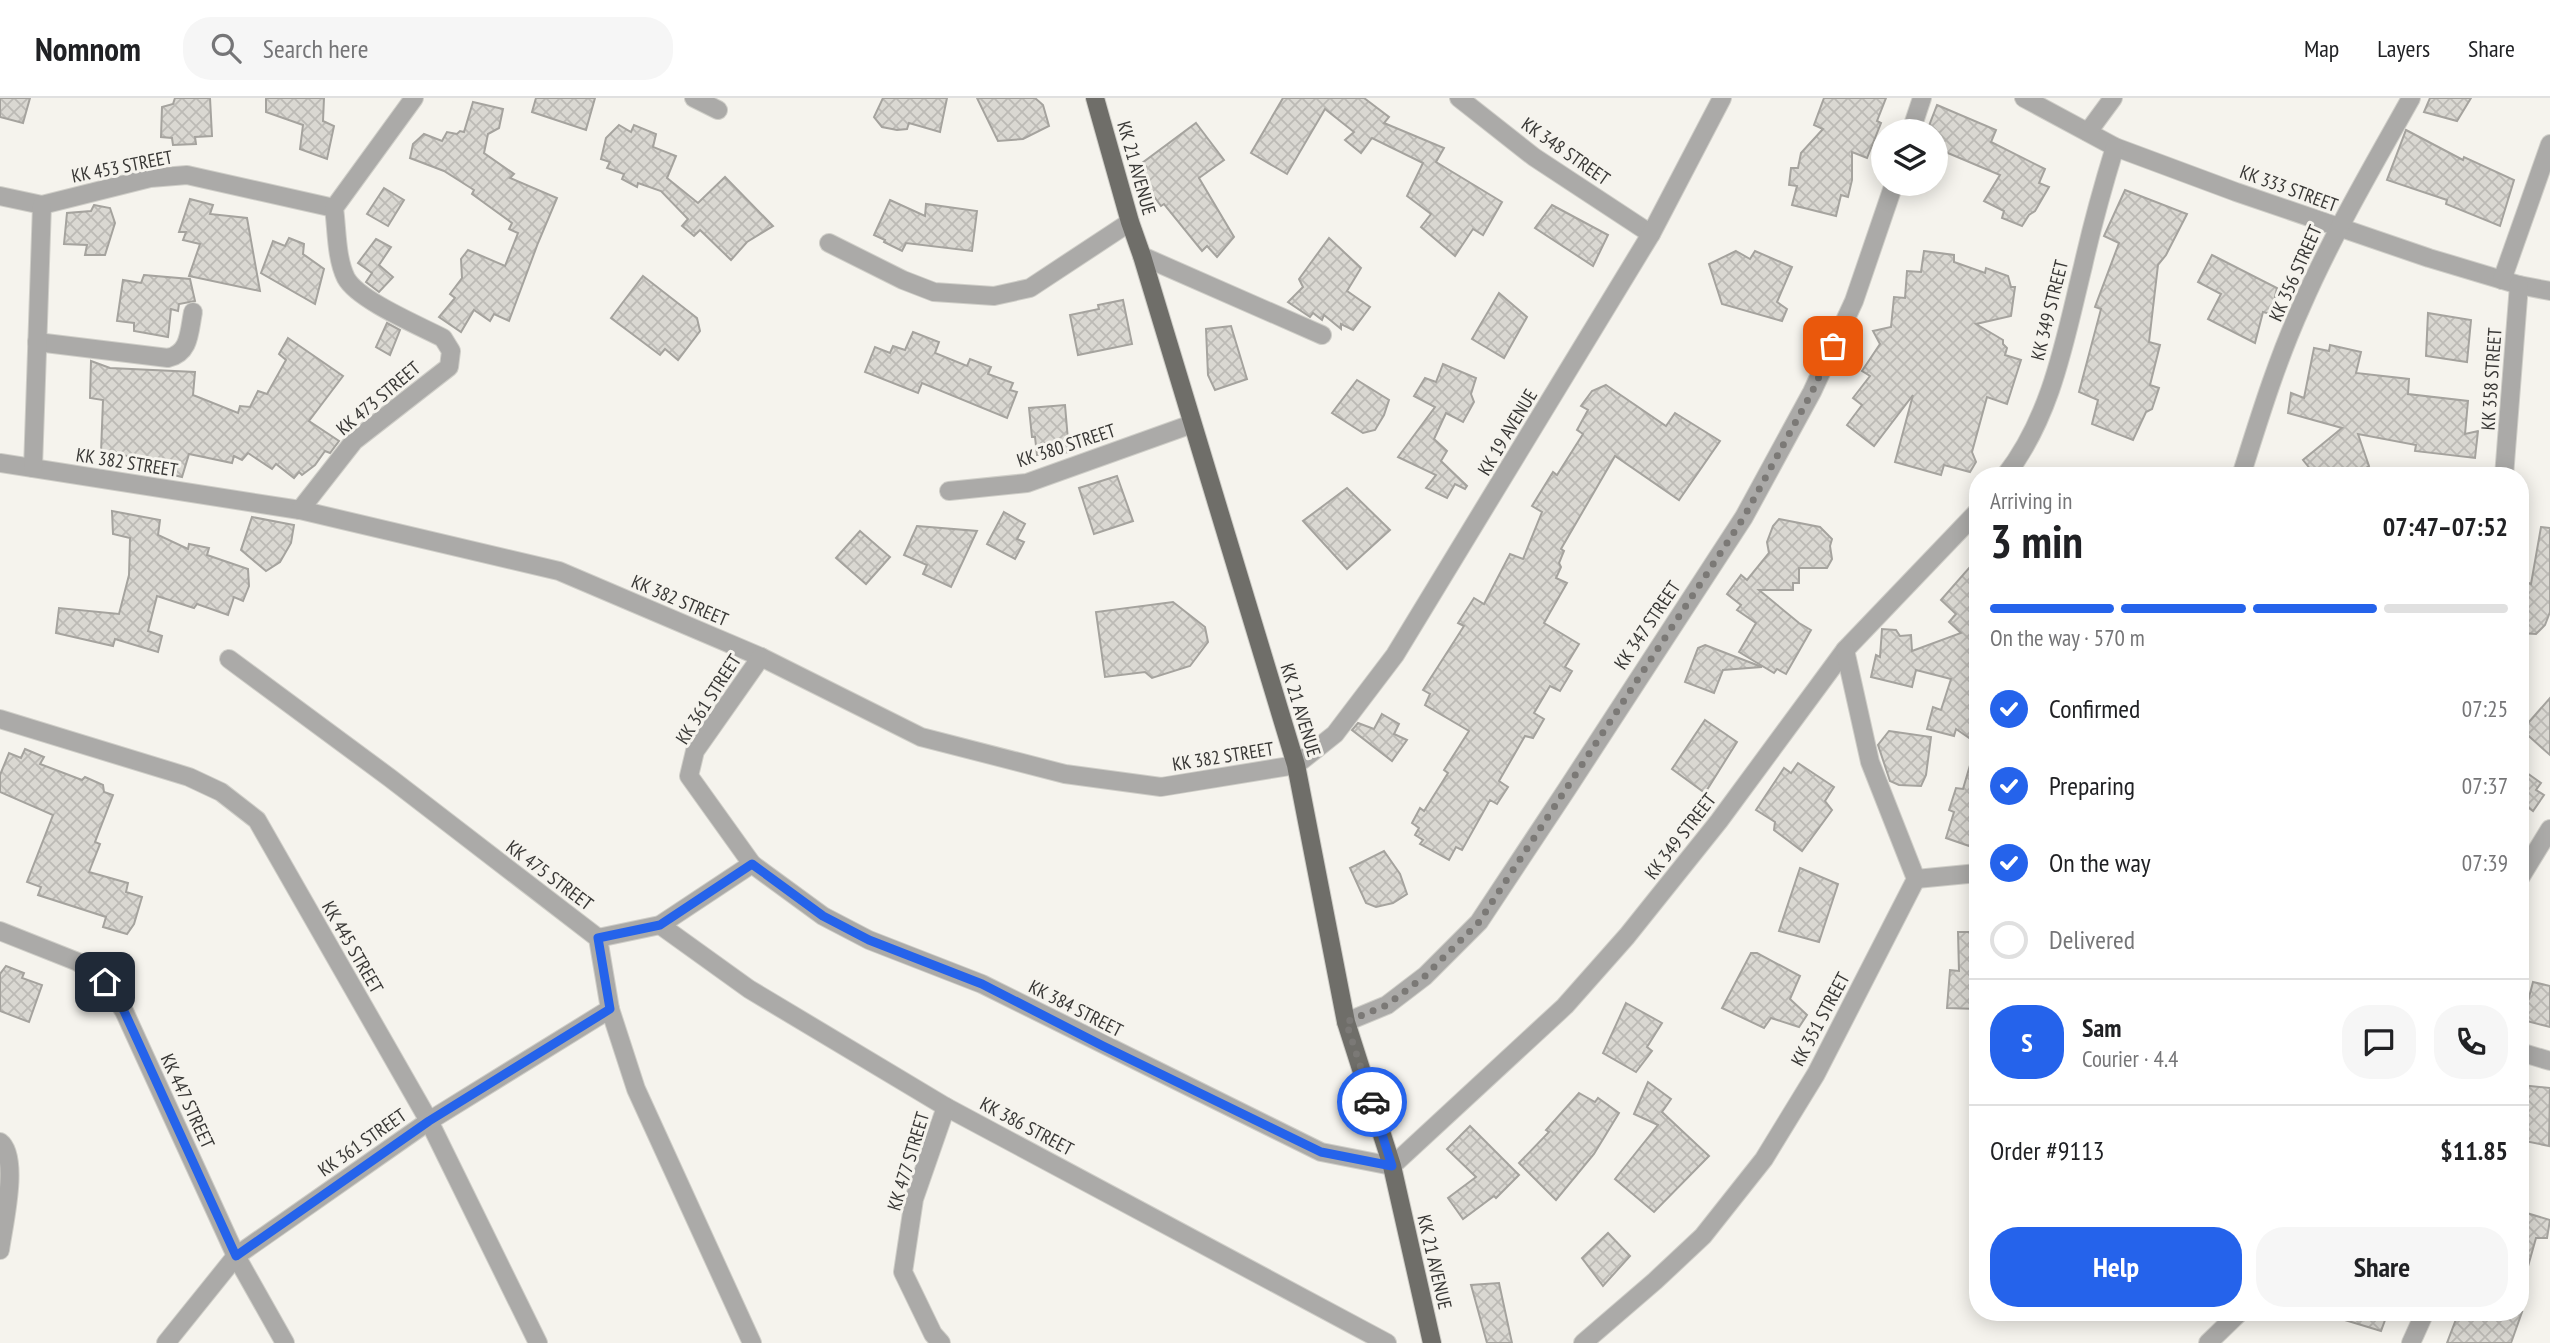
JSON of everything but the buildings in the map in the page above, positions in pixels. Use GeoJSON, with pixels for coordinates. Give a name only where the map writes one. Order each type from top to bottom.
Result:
{"type":"FeatureCollection","features":[{"type":"Feature","properties":{"kind":"main road","name":"KK 21 AVENUE"},"geometry":{"type":"LineString","coordinates":[[1095,98],[1130,222],[1296,765],[1346,1022],[1392,1166],[1432,1343]]}},
{"type":"Feature","properties":{"kind":"street"},"geometry":{"type":"LineString","coordinates":[[334,208],[414,98]]}},
{"type":"Feature","properties":{"kind":"street"},"geometry":{"type":"LineString","coordinates":[[694,98],[718,110]]}},
{"type":"Feature","properties":{"kind":"street","name":"KK 348 STREET"},"geometry":{"type":"LineString","coordinates":[[1459,98],[1534,157],[1651,234]]}},
{"type":"Feature","properties":{"kind":"street","name":"KK 19 AVENUE"},"geometry":{"type":"LineString","coordinates":[[1296,765],[1335,734],[1395,655],[1651,234],[1722,98]]}},
{"type":"Feature","properties":{"kind":"street"},"geometry":{"type":"LineString","coordinates":[[1915,119],[1922,98]]}},
{"type":"Feature","properties":{"kind":"street","name":"KK 333 STREET"},"geometry":{"type":"LineString","coordinates":[[2024,98],[2115,146],[2339,228],[2511,283],[2550,291]]}},
{"type":"Feature","properties":{"kind":"street"},"geometry":{"type":"LineString","coordinates":[[2088,132],[2113,98]]}},
{"type":"Feature","properties":{"kind":"street","name":"KK 356 STREET"},"geometry":{"type":"LineString","coordinates":[[2244,467],[2262,409],[2301,307],[2339,228],[2411,98]]}},
{"type":"Feature","properties":{"kind":"street","name":"KK 358 STREET"},"geometry":{"type":"LineString","coordinates":[[2504,467],[2511,283],[2550,144]]}},
{"type":"Feature","properties":{"kind":"street","name":"KK 349 STREET"},"geometry":{"type":"LineString","coordinates":[[2012,467],[2035,429],[2064,346],[2093,223],[2115,146]]}},
{"type":"Feature","properties":{"kind":"street","name":"KK 453 STREET"},"geometry":{"type":"LineString","coordinates":[[0,196],[42,205],[150,178],[187,175],[334,208]]}},
{"type":"Feature","properties":{"kind":"street","name":"KK 347 STREET"},"geometry":{"type":"LineString","coordinates":[[1346,1022],[1387,1005],[1425,976],[1479,922],[1567,789],[1744,517],[1812,392],[1854,301],[1890,196]]}},
{"type":"Feature","properties":{"kind":"street"},"geometry":{"type":"LineString","coordinates":[[33,468],[42,205]]}},
{"type":"Feature","properties":{"kind":"street","name":"KK 473 STREET"},"geometry":{"type":"LineString","coordinates":[[300,510],[354,441],[449,367],[451,351],[443,338],[357,293],[345,277],[334,208]]}},
{"type":"Feature","properties":{"kind":"street"},"geometry":{"type":"LineString","coordinates":[[829,243],[903,280],[934,292],[994,296],[1030,288],[1130,222]]}},
{"type":"Feature","properties":{"kind":"street"},"geometry":{"type":"LineString","coordinates":[[1142,256],[1322,335]]}},
{"type":"Feature","properties":{"kind":"street"},"geometry":{"type":"LineString","coordinates":[[37,342],[168,358],[178,356],[185,348],[193,312]]}},
{"type":"Feature","properties":{"kind":"street","name":"KK 380 STREET"},"geometry":{"type":"LineString","coordinates":[[949,491],[1027,483],[1192,424]]}},
{"type":"Feature","properties":{"kind":"street","name":"KK 382 STREET"},"geometry":{"type":"LineString","coordinates":[[0,463],[300,510],[559,571],[761,657],[921,737],[1065,774],[1161,787],[1296,765]]}},
{"type":"Feature","properties":{"kind":"street","name":"KK 349 STREET"},"geometry":{"type":"LineString","coordinates":[[1392,1166],[1565,1006],[1618,946],[1719,821],[1845,650],[1969,521]]}},
{"type":"Feature","properties":{"kind":"street"},"geometry":{"type":"LineString","coordinates":[[1845,650],[1870,762],[1916,879],[1969,874]]}},
{"type":"Feature","properties":{"kind":"street","name":"KK 361 STREET"},"geometry":{"type":"LineString","coordinates":[[752,864],[689,776],[695,751],[761,657]]}},
{"type":"Feature","properties":{"kind":"street","name":"KK 475 STREET"},"geometry":{"type":"LineString","coordinates":[[229,659],[390,778],[598,938],[610,1009],[636,1089],[752,1343]]}},
{"type":"Feature","properties":{"kind":"street","name":"KK 445 STREET"},"geometry":{"type":"LineString","coordinates":[[0,719],[189,777],[221,792],[257,820],[429,1121],[538,1343]]}},
{"type":"Feature","properties":{"kind":"street"},"geometry":{"type":"LineString","coordinates":[[2529,863],[2550,829]]}},
{"type":"Feature","properties":{"kind":"street"},"geometry":{"type":"LineString","coordinates":[[598,938],[660,925],[752,864]]}},
{"type":"Feature","properties":{"kind":"street","name":"KK 384 STREET"},"geometry":{"type":"LineString","coordinates":[[752,864],[823,916],[869,940],[982,984],[1321,1152],[1392,1166]]}},
{"type":"Feature","properties":{"kind":"street","name":"KK 351 STREET"},"geometry":{"type":"LineString","coordinates":[[1583,1343],[1655,1282],[1703,1236],[1764,1159],[1816,1074],[1916,879]]}},
{"type":"Feature","properties":{"kind":"street","name":"KK 386 STREET"},"geometry":{"type":"LineString","coordinates":[[660,925],[749,989],[946,1107],[1387,1343]]}},
{"type":"Feature","properties":{"kind":"street","name":"KK 447 STREET"},"geometry":{"type":"LineString","coordinates":[[0,931],[78,962],[105,982],[124,1011],[236,1256],[285,1343]]}},
{"type":"Feature","properties":{"kind":"street","name":"KK 361 STREET"},"geometry":{"type":"LineString","coordinates":[[166,1343],[236,1256],[429,1121],[610,1009]]}},
{"type":"Feature","properties":{"kind":"street"},"geometry":{"type":"LineString","coordinates":[[2529,1055],[2550,1061]]}},
{"type":"Feature","properties":{"kind":"street","name":"KK 477 STREET"},"geometry":{"type":"LineString","coordinates":[[942,1343],[933,1334],[903,1272],[914,1199],[946,1107]]}},
{"type":"Feature","properties":{"kind":"street"},"geometry":{"type":"LineString","coordinates":[[0,1142],[5,1146],[11,1164],[0,1250]]}},
{"type":"Feature","properties":{"kind":"street"},"geometry":{"type":"LineString","coordinates":[[2208,1343],[2231,1321]]}},
{"type":"Feature","properties":{"kind":"street"},"geometry":{"type":"LineString","coordinates":[[2411,1343],[2421,1321]]}},
{"type":"Feature","properties":{"kind":"way so far"},"geometry":{"type":"LineString","coordinates":[[1372,1102],[1346,1022],[1387,1005],[1425,976],[1479,922],[1744,517],[1812,392],[1833,346]]}},
{"type":"Feature","properties":{"kind":"route"},"geometry":{"type":"LineString","coordinates":[[105,982],[124,1011],[236,1256],[429,1121],[610,1009],[598,938],[660,925],[752,864],[823,916],[869,940],[982,984],[1321,1152],[1392,1166],[1372,1102]]}}]}
